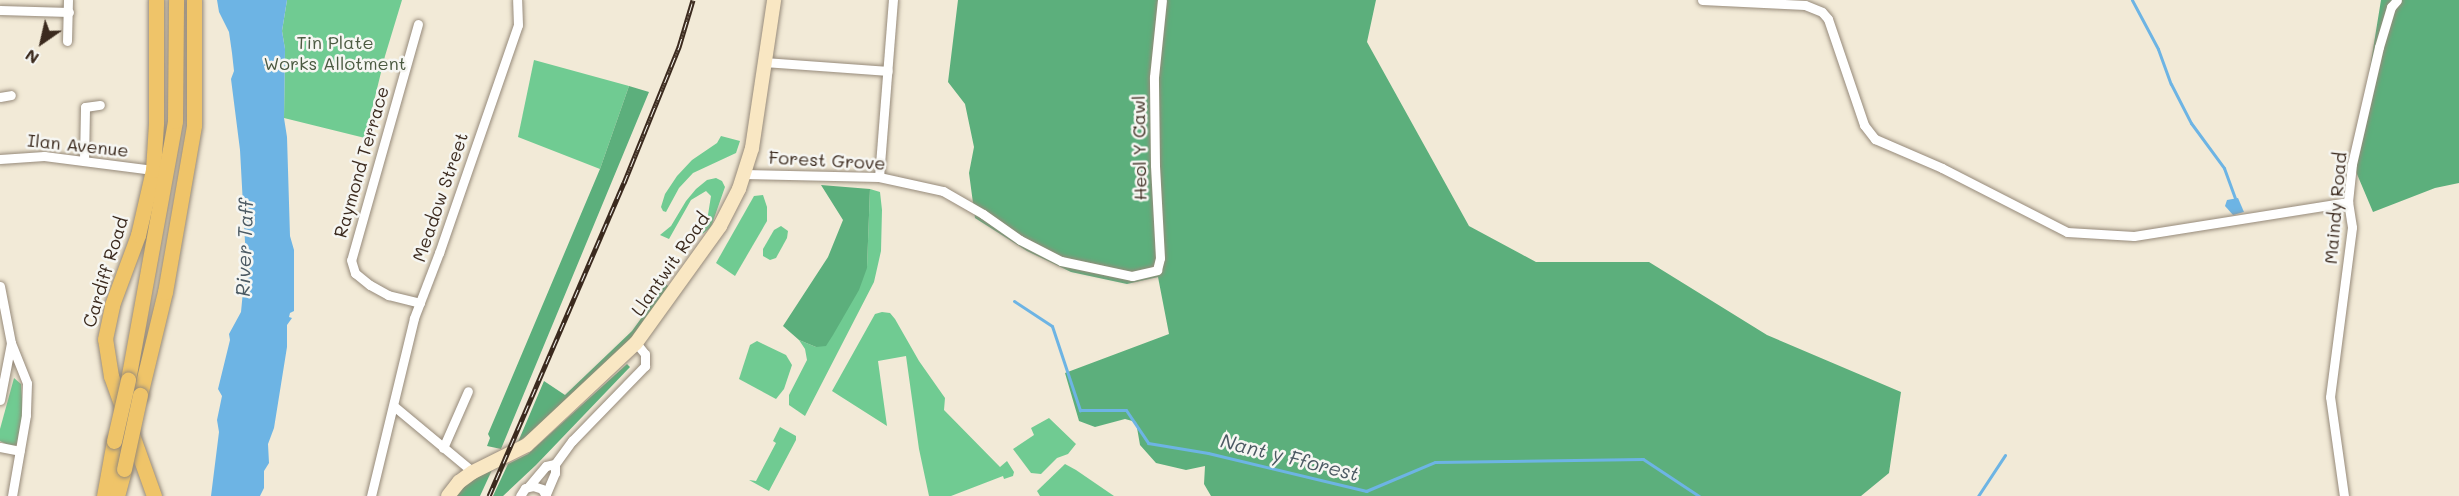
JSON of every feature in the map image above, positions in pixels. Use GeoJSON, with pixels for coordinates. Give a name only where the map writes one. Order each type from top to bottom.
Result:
{"type":"FeatureCollection","features":[{"type":"Feature","properties":{"kind":"main road","name":"Cardiff Road"},"geometry":{"type":"LineString","coordinates":[[154,496],[111,376],[105,339],[112,305],[138,235],[153,170],[156,123],[156,0]]}},
{"type":"Feature","properties":{"kind":"main road"},"geometry":{"type":"LineString","coordinates":[[104,496],[128,380],[175,121],[176,0]]}},
{"type":"Feature","properties":{"kind":"main road"},"geometry":{"type":"LineString","coordinates":[[117,496],[165,292],[194,125],[194,0]]}},
{"type":"Feature","properties":{"kind":"main road","name":"Llantwit Road"},"geometry":{"type":"LineString","coordinates":[[448,496],[459,482],[473,472],[527,445],[636,343],[720,226],[744,174],[752,148],[774,0]]}},
{"type":"Feature","properties":{"kind":"street"},"geometry":{"type":"LineString","coordinates":[[67,41],[68,0]]}},
{"type":"Feature","properties":{"kind":"street","name":"Meadow Street"},"geometry":{"type":"LineString","coordinates":[[371,496],[395,407],[414,318],[518,25],[518,0]]}},
{"type":"Feature","properties":{"kind":"street"},"geometry":{"type":"LineString","coordinates":[[879,177],[893,0]]}},
{"type":"Feature","properties":{"kind":"street","name":"Heol Y Cawl"},"geometry":{"type":"LineString","coordinates":[[1132,276],[1157,270],[1160,258],[1155,165],[1154,76],[1162,0]]}},
{"type":"Feature","properties":{"kind":"street"},"geometry":{"type":"LineString","coordinates":[[1702,0],[1805,5],[1822,12],[1828,19],[1864,125],[1875,139],[1942,168],[2067,232],[2134,236],[2348,202]]}},
{"type":"Feature","properties":{"kind":"street","name":"Maindy Road"},"geometry":{"type":"LineString","coordinates":[[2344,496],[2330,397],[2352,227],[2348,202],[2352,164],[2379,47],[2391,7],[2397,0]]}},
{"type":"Feature","properties":{"kind":"street"},"geometry":{"type":"LineString","coordinates":[[0,10],[69,12]]}},
{"type":"Feature","properties":{"kind":"street","name":"Raymond Terrace"},"geometry":{"type":"LineString","coordinates":[[418,24],[351,260],[355,273],[361,279],[388,295],[420,303]]}},
{"type":"Feature","properties":{"kind":"street"},"geometry":{"type":"LineString","coordinates":[[765,63],[888,71]]}},
{"type":"Feature","properties":{"kind":"street"},"geometry":{"type":"LineString","coordinates":[[0,97],[11,95]]}},
{"type":"Feature","properties":{"kind":"street"},"geometry":{"type":"LineString","coordinates":[[84,161],[85,107],[100,105]]}},
{"type":"Feature","properties":{"kind":"street","name":"Ilan Avenue"},"geometry":{"type":"LineString","coordinates":[[0,159],[45,156],[153,170]]}},
{"type":"Feature","properties":{"kind":"street","name":"Forest Grove"},"geometry":{"type":"LineString","coordinates":[[744,174],[879,177],[943,191],[983,214],[1020,240],[1061,261],[1132,276]]}},
{"type":"Feature","properties":{"kind":"street"},"geometry":{"type":"LineString","coordinates":[[0,286],[11,343],[27,383],[26,415],[12,496]]}},
{"type":"Feature","properties":{"kind":"street"},"geometry":{"type":"LineString","coordinates":[[0,400],[11,343]]}},
{"type":"Feature","properties":{"kind":"street"},"geometry":{"type":"LineString","coordinates":[[512,496],[539,487],[546,495],[555,473],[555,464],[572,441],[645,366],[645,354],[636,343]]}},
{"type":"Feature","properties":{"kind":"street"},"geometry":{"type":"LineString","coordinates":[[443,448],[468,391]]}},
{"type":"Feature","properties":{"kind":"street"},"geometry":{"type":"LineString","coordinates":[[395,407],[473,472]]}},
{"type":"Feature","properties":{"kind":"street"},"geometry":{"type":"LineString","coordinates":[[0,447],[20,451]]}},
{"type":"Feature","properties":{"kind":"street"},"geometry":{"type":"LineString","coordinates":[[524,491],[546,466],[555,464]]}},
{"type":"Feature","properties":{"kind":"green space","name":"Tin Plate Works Allotment"},"geometry":{"type":"Polygon","coordinates":[[[287,0],[402,0],[385,56],[365,138],[284,118],[285,49],[282,31],[287,0]]]}},
{"type":"Feature","properties":{"kind":"green space"},"geometry":{"type":"Polygon","coordinates":[[[958,0],[1376,0],[1367,42],[1469,226],[1536,262],[1649,262],[1767,335],[1901,392],[1889,473],[1861,496],[1211,496],[1204,484],[1205,466],[1186,470],[1156,463],[1140,445],[1136,422],[1125,419],[1095,427],[1079,421],[1065,373],[1169,334],[1158,277],[1127,284],[1071,272],[1027,251],[975,218],[969,173],[974,147],[965,104],[948,82],[958,0]]]}},
{"type":"Feature","properties":{"kind":"green space"},"geometry":{"type":"Polygon","coordinates":[[[2381,0],[2459,0],[2459,183],[2435,188],[2373,212],[2354,167],[2381,0]]]}},
{"type":"Feature","properties":{"kind":"green space"},"geometry":{"type":"Polygon","coordinates":[[[534,60],[629,86],[600,169],[518,137],[534,60]]]}},
{"type":"Feature","properties":{"kind":"green space"},"geometry":{"type":"Polygon","coordinates":[[[629,86],[649,92],[501,449],[487,446],[490,438],[488,434],[600,169],[629,86]]]}},
{"type":"Feature","properties":{"kind":"green space"},"geometry":{"type":"Polygon","coordinates":[[[721,136],[740,141],[736,153],[693,173],[679,188],[666,212],[663,211],[661,207],[665,194],[677,176],[692,160],[717,143],[721,136]]]}},
{"type":"Feature","properties":{"kind":"green space"},"geometry":{"type":"Polygon","coordinates":[[[716,178],[722,181],[725,187],[711,227],[700,236],[707,221],[711,196],[706,191],[691,200],[669,239],[660,235],[671,226],[696,189],[707,180],[716,178]]]}},
{"type":"Feature","properties":{"kind":"green space"},"geometry":{"type":"Polygon","coordinates":[[[821,185],[870,189],[867,268],[859,290],[826,346],[816,347],[799,340],[783,326],[828,257],[843,220],[821,185]]]}},
{"type":"Feature","properties":{"kind":"green space"},"geometry":{"type":"Polygon","coordinates":[[[870,189],[880,192],[882,210],[881,251],[874,282],[805,416],[789,405],[789,395],[807,360],[805,349],[799,340],[816,347],[867,267],[870,189]]]}},
{"type":"Feature","properties":{"kind":"green space"},"geometry":{"type":"Polygon","coordinates":[[[763,195],[767,207],[767,221],[735,276],[716,263],[754,196],[763,195]]]}},
{"type":"Feature","properties":{"kind":"green space"},"geometry":{"type":"Polygon","coordinates":[[[781,226],[788,231],[787,238],[776,258],[770,260],[763,256],[763,249],[774,230],[781,226]]]}},
{"type":"Feature","properties":{"kind":"green space"},"geometry":{"type":"Polygon","coordinates":[[[666,284],[669,287],[631,339],[535,430],[518,442],[544,381],[565,395],[632,331],[666,284]]]}},
{"type":"Feature","properties":{"kind":"green space"},"geometry":{"type":"Polygon","coordinates":[[[890,313],[895,319],[919,361],[945,398],[944,410],[1000,467],[1007,461],[1014,472],[1013,476],[1004,479],[1003,476],[951,496],[929,496],[919,449],[906,356],[878,361],[887,426],[832,391],[875,314],[890,313]]]}},
{"type":"Feature","properties":{"kind":"green space"},"geometry":{"type":"Polygon","coordinates":[[[757,341],[786,355],[792,365],[784,389],[776,399],[739,379],[750,345],[757,341]]]}},
{"type":"Feature","properties":{"kind":"green space"},"geometry":{"type":"Polygon","coordinates":[[[627,364],[630,367],[536,465],[503,496],[493,496],[508,464],[528,454],[627,364]]]}},
{"type":"Feature","properties":{"kind":"green space"},"geometry":{"type":"Polygon","coordinates":[[[14,378],[21,384],[23,416],[18,444],[12,447],[0,441],[0,429],[14,378]]]}},
{"type":"Feature","properties":{"kind":"green space"},"geometry":{"type":"Polygon","coordinates":[[[1049,418],[1076,444],[1068,454],[1057,458],[1041,474],[1031,473],[1013,449],[1034,435],[1031,428],[1049,418]]]}},
{"type":"Feature","properties":{"kind":"green space"},"geometry":{"type":"Polygon","coordinates":[[[780,427],[796,436],[796,440],[769,491],[749,480],[756,481],[776,443],[773,441],[780,427]]]}},
{"type":"Feature","properties":{"kind":"green space"},"geometry":{"type":"Polygon","coordinates":[[[1065,464],[1114,496],[1040,496],[1037,491],[1065,464]]]}},
{"type":"Feature","properties":{"kind":"green space"},"geometry":{"type":"Polygon","coordinates":[[[492,470],[480,496],[455,496],[468,482],[492,470]]]}},
{"type":"Feature","properties":{"kind":"water"},"geometry":{"type":"Polygon","coordinates":[[[217,0],[287,0],[282,31],[285,49],[284,118],[287,137],[290,236],[294,250],[294,311],[290,313],[289,317],[292,318],[287,325],[287,347],[274,428],[268,444],[269,463],[264,471],[264,488],[260,496],[211,496],[219,432],[217,420],[222,396],[218,389],[230,340],[229,334],[241,312],[246,260],[240,150],[231,79],[234,71],[232,53],[229,32],[219,12],[217,0]]]}},
{"type":"Feature","properties":{"kind":"water"},"geometry":{"type":"Polygon","coordinates":[[[2238,198],[2244,212],[2233,215],[2225,206],[2227,200],[2238,198]]]}},
{"type":"Feature","properties":{"kind":"waterway"},"geometry":{"type":"LineString","coordinates":[[2132,0],[2158,49],[2171,84],[2191,123],[2224,168],[2235,198]]}},
{"type":"Feature","properties":{"kind":"waterway","name":"Nant y Fforest"},"geometry":{"type":"LineString","coordinates":[[1014,301],[1052,326],[1080,410],[1126,410],[1148,443],[1208,453],[1366,491],[1435,462],[1643,459],[1699,496]]}},
{"type":"Feature","properties":{"kind":"waterway","name":"Nant y Fforest"},"geometry":{"type":"LineString","coordinates":[[1978,496],[2005,455]]}},
{"type":"Feature","properties":{"kind":"railway"},"geometry":{"type":"LineString","coordinates":[[489,496],[624,183],[679,47],[693,0]]}},
{"type":"Feature","properties":{"kind":"water label","name":"River Taff"},"geometry":{"type":"Point","coordinates":[244,248]}}]}
